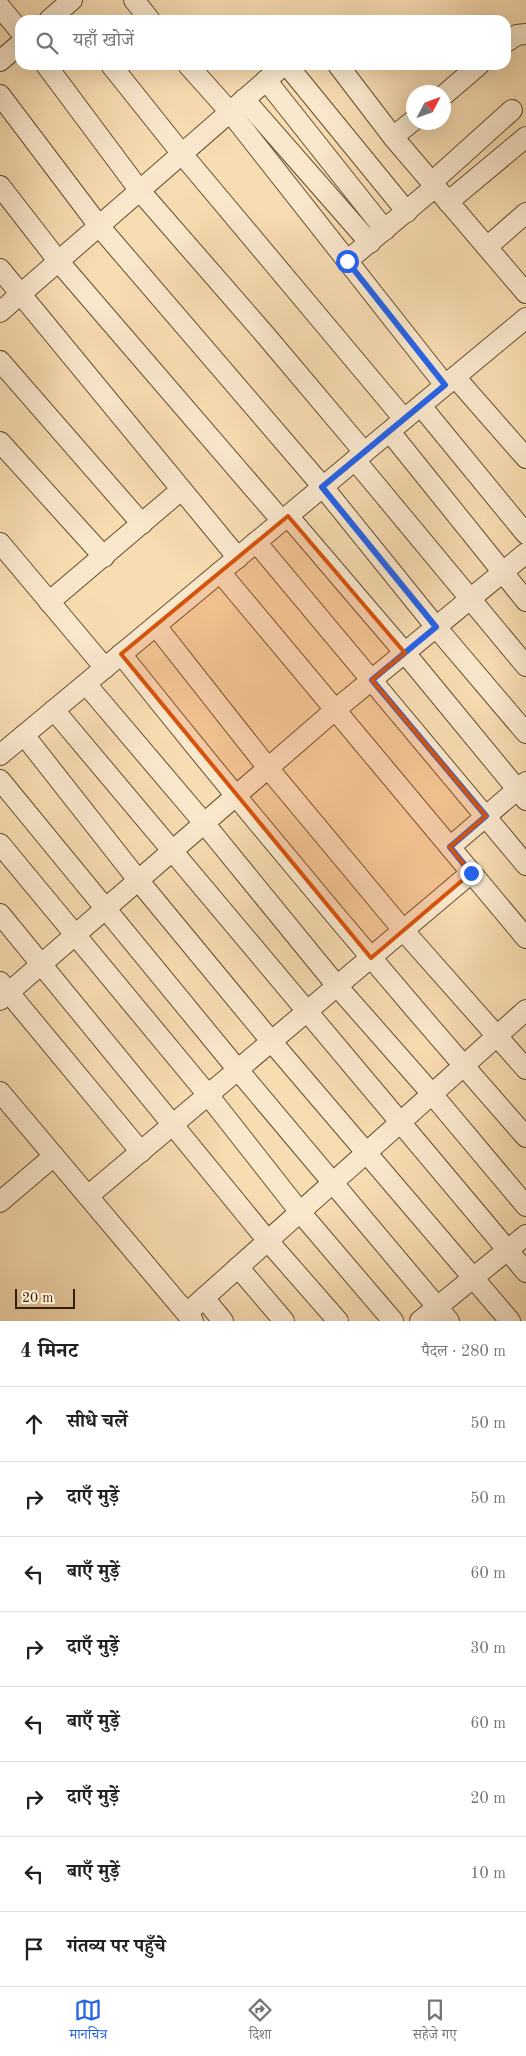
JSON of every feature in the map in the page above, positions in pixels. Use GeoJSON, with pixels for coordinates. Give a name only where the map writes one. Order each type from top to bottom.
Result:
{"type":"FeatureCollection","features":[{"type":"Feature","properties":{"kind":"street"},"geometry":{"type":"LineString","coordinates":[[134,0],[146,15]]}},
{"type":"Feature","properties":{"kind":"street"},"geometry":{"type":"LineString","coordinates":[[0,7],[15,25]]}},
{"type":"Feature","properties":{"kind":"street"},"geometry":{"type":"LineString","coordinates":[[59,15],[71,9]]}},
{"type":"Feature","properties":{"kind":"street"},"geometry":{"type":"LineString","coordinates":[[511,39],[517,35],[526,34]]}},
{"type":"Feature","properties":{"kind":"street"},"geometry":{"type":"LineString","coordinates":[[0,61],[15,48]]}},
{"type":"Feature","properties":{"kind":"street"},"geometry":{"type":"LineString","coordinates":[[50,70],[140,191],[360,456],[470,599],[526,666]]}},
{"type":"Feature","properties":{"kind":"street"},"geometry":{"type":"LineString","coordinates":[[115,70],[397,426],[502,573],[526,601]]}},
{"type":"Feature","properties":{"kind":"street"},"geometry":{"type":"LineString","coordinates":[[194,70],[237,105],[378,237]]}},
{"type":"Feature","properties":{"kind":"street"},"geometry":{"type":"LineString","coordinates":[[0,312],[279,70]]}},
{"type":"Feature","properties":{"kind":"street"},"geometry":{"type":"LineString","coordinates":[[290,70],[407,212]]}},
{"type":"Feature","properties":{"kind":"street"},"geometry":{"type":"LineString","coordinates":[[342,70],[393,137],[433,185],[524,288]]}},
{"type":"Feature","properties":{"kind":"street"},"geometry":{"type":"LineString","coordinates":[[451,89],[473,70]]}},
{"type":"Feature","properties":{"kind":"street"},"geometry":{"type":"LineString","coordinates":[[266,80],[378,237]]}},
{"type":"Feature","properties":{"kind":"street"},"geometry":{"type":"LineString","coordinates":[[0,95],[100,226],[322,487],[436,627],[526,733]]}},
{"type":"Feature","properties":{"kind":"street"},"geometry":{"type":"LineString","coordinates":[[237,105],[347,261],[450,381],[526,458]]}},
{"type":"Feature","properties":{"kind":"street"},"geometry":{"type":"LineString","coordinates":[[347,261],[407,212],[512,110]]}},
{"type":"Feature","properties":{"kind":"street"},"geometry":{"type":"LineString","coordinates":[[393,137],[406,126]]}},
{"type":"Feature","properties":{"kind":"street"},"geometry":{"type":"LineString","coordinates":[[448,202],[526,137]]}},
{"type":"Feature","properties":{"kind":"street"},"geometry":{"type":"LineString","coordinates":[[0,186],[59,262],[405,653],[523,791],[486,816],[450,847]]}},
{"type":"Feature","properties":{"kind":"street"},"geometry":{"type":"LineString","coordinates":[[487,247],[526,213]]}},
{"type":"Feature","properties":{"kind":"street"},"geometry":{"type":"LineString","coordinates":[[0,270],[238,558]]}},
{"type":"Feature","properties":{"kind":"street"},"geometry":{"type":"LineString","coordinates":[[0,755],[526,318]]}},
{"type":"Feature","properties":{"kind":"street"},"geometry":{"type":"LineString","coordinates":[[0,361],[142,524]]}},
{"type":"Feature","properties":{"kind":"street"},"geometry":{"type":"LineString","coordinates":[[421,406],[526,534]]}},
{"type":"Feature","properties":{"kind":"street"},"geometry":{"type":"LineString","coordinates":[[0,442],[104,557]]}},
{"type":"Feature","properties":{"kind":"street"},"geometry":{"type":"LineString","coordinates":[[49,602],[181,490]]}},
{"type":"Feature","properties":{"kind":"street"},"geometry":{"type":"LineString","coordinates":[[256,542],[526,865]]}},
{"type":"Feature","properties":{"kind":"street"},"geometry":{"type":"LineString","coordinates":[[0,543],[104,668]]}},
{"type":"Feature","properties":{"kind":"street"},"geometry":{"type":"LineString","coordinates":[[141,1152],[3,992],[42,964],[335,710],[526,553]]}},
{"type":"Feature","properties":{"kind":"street"},"geometry":{"type":"LineString","coordinates":[[220,572],[526,938]]}},
{"type":"Feature","properties":{"kind":"street"},"geometry":{"type":"LineString","coordinates":[[156,626],[268,768],[404,930],[526,1069]]}},
{"type":"Feature","properties":{"kind":"street"},"geometry":{"type":"LineString","coordinates":[[121,654],[235,797],[526,1137]]}},
{"type":"Feature","properties":{"kind":"street"},"geometry":{"type":"LineString","coordinates":[[86,684],[204,823],[337,986],[432,1094],[526,1206]]}},
{"type":"Feature","properties":{"kind":"street"},"geometry":{"type":"LineString","coordinates":[[54,710],[399,1124],[526,1272]]}},
{"type":"Feature","properties":{"kind":"street"},"geometry":{"type":"LineString","coordinates":[[24,735],[138,880],[271,1041],[510,1321]]}},
{"type":"Feature","properties":{"kind":"street"},"geometry":{"type":"LineString","coordinates":[[0,780],[107,908],[238,1070],[443,1314]]}},
{"type":"Feature","properties":{"kind":"street"},"geometry":{"type":"LineString","coordinates":[[0,844],[208,1095],[300,1212],[393,1321]]}},
{"type":"Feature","properties":{"kind":"street"},"geometry":{"type":"LineString","coordinates":[[88,1196],[471,873]]}},
{"type":"Feature","properties":{"kind":"street"},"geometry":{"type":"LineString","coordinates":[[0,914],[268,1241],[338,1321]]}},
{"type":"Feature","properties":{"kind":"street"},"geometry":{"type":"LineString","coordinates":[[0,1092],[190,1317],[204,1298],[526,1010]]}},
{"type":"Feature","properties":{"kind":"street"},"geometry":{"type":"LineString","coordinates":[[0,1202],[54,1156]]}},
{"type":"Feature","properties":{"kind":"street"},"geometry":{"type":"LineString","coordinates":[[420,1321],[443,1314],[473,1278],[526,1235]]}},
{"type":"Feature","properties":{"kind":"street"},"geometry":{"type":"LineString","coordinates":[[238,1267],[284,1321]]}},
{"type":"Feature","properties":{"kind":"street"},"geometry":{"type":"LineString","coordinates":[[204,1298],[223,1321]]}},
{"type":"Feature","properties":{"kind":"highlighted area"},"geometry":{"type":"Polygon","coordinates":[[[288,516],[405,653],[372,680],[486,816],[450,847],[471,873],[371,958],[121,654],[288,516]]]}},
{"type":"Feature","properties":{"kind":"route"},"geometry":{"type":"LineString","coordinates":[[347,261],[445,385],[322,487],[436,627],[372,680],[486,816],[450,847],[471,873]]}}]}
